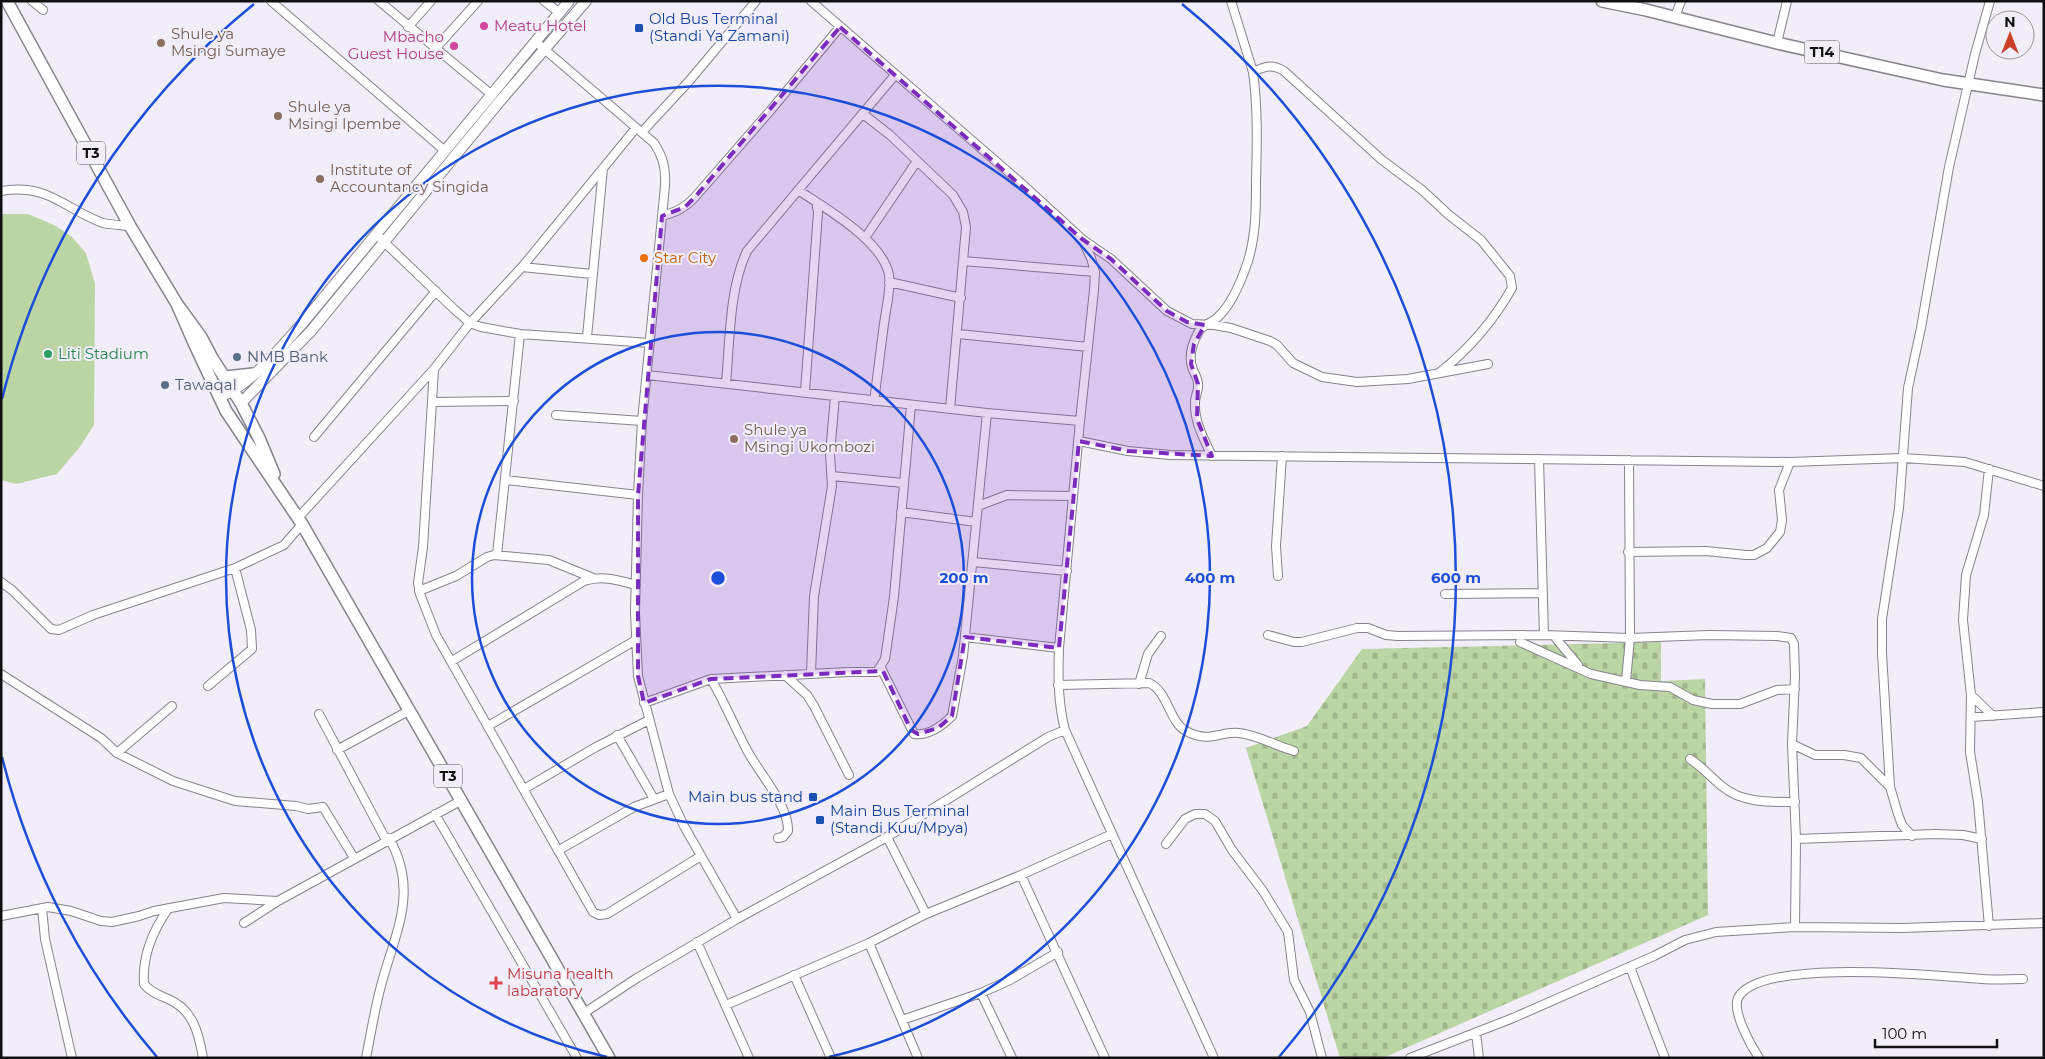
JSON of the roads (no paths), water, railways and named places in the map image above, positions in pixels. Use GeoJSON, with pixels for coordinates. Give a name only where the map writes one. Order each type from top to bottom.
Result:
{"type":"FeatureCollection","features":[{"type":"Feature","properties":{"kind":"highway","name":"T3"},"geometry":{"type":"LineString","coordinates":[[7,1],[130,226],[177,304],[201,337],[241,402],[284,496]]}},
{"type":"Feature","properties":{"kind":"highway","name":"T14"},"geometry":{"type":"LineString","coordinates":[[1609,2],[1777,43],[1969,85],[2044,95]]}},
{"type":"Feature","properties":{"kind":"highway","name":"T3"},"geometry":{"type":"LineString","coordinates":[[177,304],[220,397],[240,434],[300,521],[609,1058]]}},
{"type":"Feature","properties":{"kind":"highway"},"geometry":{"type":"LineString","coordinates":[[225,377],[253,374]]}},
{"type":"Feature","properties":{"kind":"main road"},"geometry":{"type":"LineString","coordinates":[[220,397],[233,391],[253,374],[381,239],[540,46],[569,1]]}},
{"type":"Feature","properties":{"kind":"main road"},"geometry":{"type":"LineString","coordinates":[[241,402],[311,331],[445,151],[492,95],[586,1]]}},
{"type":"Feature","properties":{"kind":"street"},"geometry":{"type":"LineString","coordinates":[[32,1],[43,10]]}},
{"type":"Feature","properties":{"kind":"street"},"geometry":{"type":"LineString","coordinates":[[271,1],[445,151]]}},
{"type":"Feature","properties":{"kind":"street"},"geometry":{"type":"LineString","coordinates":[[379,1],[434,50],[492,95]]}},
{"type":"Feature","properties":{"kind":"street"},"geometry":{"type":"LineString","coordinates":[[408,26],[431,1]]}},
{"type":"Feature","properties":{"kind":"street"},"geometry":{"type":"LineString","coordinates":[[434,50],[478,1]]}},
{"type":"Feature","properties":{"kind":"street"},"geometry":{"type":"LineString","coordinates":[[544,1],[560,13]]}},
{"type":"Feature","properties":{"kind":"street"},"geometry":{"type":"LineString","coordinates":[[1,582],[12,590],[51,629],[55,630],[93,615],[235,568],[284,545],[300,521],[434,369],[470,323],[522,267],[603,166],[690,80],[756,1]]}},
{"type":"Feature","properties":{"kind":"street"},"geometry":{"type":"LineString","coordinates":[[1212,456],[1200,431],[1197,419],[1195,404],[1198,384],[1191,364],[1194,344],[1198,333],[1205,325],[1220,315],[1231,299],[1250,253],[1255,221],[1257,117],[1253,72],[1231,1]]}},
{"type":"Feature","properties":{"kind":"street"},"geometry":{"type":"LineString","coordinates":[[1675,17],[1681,1]]}},
{"type":"Feature","properties":{"kind":"street"},"geometry":{"type":"LineString","coordinates":[[1777,43],[1786,1]]}},
{"type":"Feature","properties":{"kind":"street"},"geometry":{"type":"LineString","coordinates":[[1912,836],[1900,820],[1890,787],[1882,652],[1882,619],[1899,508],[1908,388],[1921,328],[1949,167],[1969,85],[1974,54],[1988,2]]}},
{"type":"Feature","properties":{"kind":"street"},"geometry":{"type":"LineString","coordinates":[[816,3],[1044,203],[1082,239],[1111,259],[1167,311],[1187,322],[1232,328],[1270,341],[1277,345],[1293,363],[1322,377],[1335,380],[1366,382],[1413,378],[1488,364]]}},
{"type":"Feature","properties":{"kind":"street"},"geometry":{"type":"LineString","coordinates":[[662,216],[685,207],[695,197],[770,111],[840,26]]}},
{"type":"Feature","properties":{"kind":"street"},"geometry":{"type":"LineString","coordinates":[[540,46],[654,143],[662,156],[666,171],[642,421],[636,585],[638,676],[648,720],[669,794],[701,856],[737,919]]}},
{"type":"Feature","properties":{"kind":"street"},"geometry":{"type":"LineString","coordinates":[[1253,72],[1270,66],[1278,67],[1284,71],[1382,160],[1422,190],[1449,216],[1481,240],[1510,276],[1512,288],[1494,315],[1480,333],[1439,373]]}},
{"type":"Feature","properties":{"kind":"street"},"geometry":{"type":"LineString","coordinates":[[726,383],[736,285],[740,265],[747,251],[896,75]]}},
{"type":"Feature","properties":{"kind":"street"},"geometry":{"type":"LineString","coordinates":[[863,114],[890,135],[953,195],[963,212],[966,227],[950,409]]}},
{"type":"Feature","properties":{"kind":"street"},"geometry":{"type":"LineString","coordinates":[[865,238],[917,161]]}},
{"type":"Feature","properties":{"kind":"street"},"geometry":{"type":"LineString","coordinates":[[587,337],[603,166]]}},
{"type":"Feature","properties":{"kind":"street"},"geometry":{"type":"LineString","coordinates":[[1,191],[31,190],[55,197],[90,218],[106,224],[130,226]]}},
{"type":"Feature","properties":{"kind":"street"},"geometry":{"type":"LineString","coordinates":[[798,190],[865,238],[882,260],[889,274],[874,401]]}},
{"type":"Feature","properties":{"kind":"street"},"geometry":{"type":"LineString","coordinates":[[805,392],[818,221],[816,202]]}},
{"type":"Feature","properties":{"kind":"street"},"geometry":{"type":"LineString","coordinates":[[381,239],[470,323],[494,330],[520,334],[587,337],[650,343]]}},
{"type":"Feature","properties":{"kind":"street"},"geometry":{"type":"LineString","coordinates":[[1082,239],[1091,258],[1094,272],[1059,648],[1058,685],[1061,714],[1065,730],[1214,1058]]}},
{"type":"Feature","properties":{"kind":"street"},"geometry":{"type":"LineString","coordinates":[[963,261],[1094,272]]}},
{"type":"Feature","properties":{"kind":"street"},"geometry":{"type":"LineString","coordinates":[[522,267],[592,274]]}},
{"type":"Feature","properties":{"kind":"street"},"geometry":{"type":"LineString","coordinates":[[889,282],[961,298]]}},
{"type":"Feature","properties":{"kind":"street"},"geometry":{"type":"LineString","coordinates":[[314,436],[436,291]]}},
{"type":"Feature","properties":{"kind":"street"},"geometry":{"type":"LineString","coordinates":[[497,555],[520,334]]}},
{"type":"Feature","properties":{"kind":"street"},"geometry":{"type":"LineString","coordinates":[[958,334],[1088,348]]}},
{"type":"Feature","properties":{"kind":"street"},"geometry":{"type":"LineString","coordinates":[[434,369],[423,547],[418,583],[429,619],[593,912],[599,915],[607,914],[701,856]]}},
{"type":"Feature","properties":{"kind":"street"},"geometry":{"type":"LineString","coordinates":[[647,375],[911,405],[1080,421]]}},
{"type":"Feature","properties":{"kind":"street"},"geometry":{"type":"LineString","coordinates":[[811,673],[814,596],[832,476],[830,454],[835,396]]}},
{"type":"Feature","properties":{"kind":"street"},"geometry":{"type":"LineString","coordinates":[[432,402],[514,401]]}},
{"type":"Feature","properties":{"kind":"street"},"geometry":{"type":"LineString","coordinates":[[644,703],[711,679],[811,673],[872,673],[877,672],[881,668],[885,659],[894,597],[911,405]]}},
{"type":"Feature","properties":{"kind":"street"},"geometry":{"type":"LineString","coordinates":[[881,668],[911,730],[918,734],[925,733],[938,728],[952,716],[965,637],[987,413]]}},
{"type":"Feature","properties":{"kind":"street"},"geometry":{"type":"LineString","coordinates":[[556,415],[642,421]]}},
{"type":"Feature","properties":{"kind":"street"},"geometry":{"type":"LineString","coordinates":[[1079,441],[1128,451],[1212,456],[1790,462],[1903,458],[1965,462],[2044,486]]}},
{"type":"Feature","properties":{"kind":"street"},"geometry":{"type":"LineString","coordinates":[[1278,576],[1276,546],[1282,456]]}},
{"type":"Feature","properties":{"kind":"street"},"geometry":{"type":"LineString","coordinates":[[1539,459],[1544,635]]}},
{"type":"Feature","properties":{"kind":"street"},"geometry":{"type":"LineString","coordinates":[[1626,681],[1630,638],[1628,552],[1629,460]]}},
{"type":"Feature","properties":{"kind":"street"},"geometry":{"type":"LineString","coordinates":[[1628,552],[1706,551],[1754,555],[1767,548],[1780,532],[1782,520],[1779,490],[1790,462]]}},
{"type":"Feature","properties":{"kind":"street"},"geometry":{"type":"LineString","coordinates":[[1989,469],[1984,515],[1970,559],[1964,597],[1964,629],[1971,694],[1970,752],[1976,780],[1989,926]]}},
{"type":"Feature","properties":{"kind":"street"},"geometry":{"type":"LineString","coordinates":[[832,476],[903,483]]}},
{"type":"Feature","properties":{"kind":"street"},"geometry":{"type":"LineString","coordinates":[[505,480],[638,495]]}},
{"type":"Feature","properties":{"kind":"street"},"geometry":{"type":"LineString","coordinates":[[978,506],[1007,495],[1073,496]]}},
{"type":"Feature","properties":{"kind":"street"},"geometry":{"type":"LineString","coordinates":[[901,512],[976,522]]}},
{"type":"Feature","properties":{"kind":"street"},"geometry":{"type":"LineString","coordinates":[[419,591],[456,576],[487,558],[497,555],[549,560],[593,578]]}},
{"type":"Feature","properties":{"kind":"street"},"geometry":{"type":"LineString","coordinates":[[972,562],[1067,571]]}},
{"type":"Feature","properties":{"kind":"street"},"geometry":{"type":"LineString","coordinates":[[208,686],[252,649],[251,630],[235,568]]}},
{"type":"Feature","properties":{"kind":"street"},"geometry":{"type":"LineString","coordinates":[[452,660],[584,581],[593,578],[605,578],[636,585]]}},
{"type":"Feature","properties":{"kind":"street"},"geometry":{"type":"LineString","coordinates":[[1445,594],[1542,593]]}},
{"type":"Feature","properties":{"kind":"street"},"geometry":{"type":"LineString","coordinates":[[1268,635],[1294,642],[1314,639],[1347,629],[1368,628],[1386,635],[1398,636],[1544,635],[1630,638],[1709,635],[1786,636],[1791,638],[1794,644],[1795,689],[1792,744],[1796,839],[1795,927]]}},
{"type":"Feature","properties":{"kind":"street"},"geometry":{"type":"LineString","coordinates":[[1139,684],[1148,654],[1161,636]]}},
{"type":"Feature","properties":{"kind":"street"},"geometry":{"type":"LineString","coordinates":[[1554,636],[1581,669]]}},
{"type":"Feature","properties":{"kind":"street"},"geometry":{"type":"LineString","coordinates":[[965,637],[1059,648]]}},
{"type":"Feature","properties":{"kind":"street"},"geometry":{"type":"LineString","coordinates":[[488,726],[636,640]]}},
{"type":"Feature","properties":{"kind":"street"},"geometry":{"type":"LineString","coordinates":[[1520,642],[1604,678],[1640,685],[1670,687],[1697,701],[1729,705],[1740,704],[1777,690],[1795,689]]}},
{"type":"Feature","properties":{"kind":"street"},"geometry":{"type":"LineString","coordinates":[[1,674],[26,688],[101,738],[117,753],[173,781],[235,801],[296,806],[308,809],[323,807],[354,858]]}},
{"type":"Feature","properties":{"kind":"street"},"geometry":{"type":"LineString","coordinates":[[785,675],[806,695],[814,706],[849,775]]}},
{"type":"Feature","properties":{"kind":"street"},"geometry":{"type":"LineString","coordinates":[[711,679],[727,707],[748,752],[785,815],[788,831],[783,837],[778,838]]}},
{"type":"Feature","properties":{"kind":"street"},"geometry":{"type":"LineString","coordinates":[[1058,685],[1146,683],[1153,685],[1185,731],[1205,738],[1237,733],[1294,752]]}},
{"type":"Feature","properties":{"kind":"street"},"geometry":{"type":"LineString","coordinates":[[1971,694],[1993,716]]}},
{"type":"Feature","properties":{"kind":"street"},"geometry":{"type":"LineString","coordinates":[[117,753],[132,738],[172,706]]}},
{"type":"Feature","properties":{"kind":"street"},"geometry":{"type":"LineString","coordinates":[[337,750],[410,710]]}},
{"type":"Feature","properties":{"kind":"street"},"geometry":{"type":"LineString","coordinates":[[1971,717],[2044,712]]}},
{"type":"Feature","properties":{"kind":"street"},"geometry":{"type":"LineString","coordinates":[[319,714],[337,750],[399,859],[405,893],[400,927],[377,999],[366,1058]]}},
{"type":"Feature","properties":{"kind":"street"},"geometry":{"type":"LineString","coordinates":[[524,789],[617,735],[648,720]]}},
{"type":"Feature","properties":{"kind":"street"},"geometry":{"type":"LineString","coordinates":[[584,1013],[697,942],[887,837],[1048,738],[1065,730]]}},
{"type":"Feature","properties":{"kind":"street"},"geometry":{"type":"LineString","coordinates":[[617,735],[654,800]]}},
{"type":"Feature","properties":{"kind":"street"},"geometry":{"type":"LineString","coordinates":[[1792,744],[1815,755],[1844,755],[1862,758],[1890,787]]}},
{"type":"Feature","properties":{"kind":"street"},"geometry":{"type":"LineString","coordinates":[[1690,759],[1704,769],[1723,788],[1739,796],[1767,801],[1795,802]]}},
{"type":"Feature","properties":{"kind":"street"},"geometry":{"type":"LineString","coordinates":[[558,850],[634,808],[669,794]]}},
{"type":"Feature","properties":{"kind":"street"},"geometry":{"type":"LineString","coordinates":[[244,923],[278,901],[354,858],[462,800]]}},
{"type":"Feature","properties":{"kind":"street"},"geometry":{"type":"LineString","coordinates":[[435,814],[577,1058]]}},
{"type":"Feature","properties":{"kind":"street"},"geometry":{"type":"LineString","coordinates":[[1166,844],[1185,819],[1195,814],[1205,814],[1215,821],[1228,844],[1263,892],[1288,932],[1294,980],[1310,1012],[1322,1058]]}},
{"type":"Feature","properties":{"kind":"street"},"geometry":{"type":"LineString","coordinates":[[726,1005],[869,943],[926,914],[1112,834]]}},
{"type":"Feature","properties":{"kind":"street"},"geometry":{"type":"LineString","coordinates":[[1796,839],[1949,834],[1982,839]]}},
{"type":"Feature","properties":{"kind":"street"},"geometry":{"type":"LineString","coordinates":[[887,837],[926,914]]}},
{"type":"Feature","properties":{"kind":"street"},"geometry":{"type":"LineString","coordinates":[[1022,874],[1105,1058]]}},
{"type":"Feature","properties":{"kind":"street"},"geometry":{"type":"LineString","coordinates":[[1,916],[42,908],[60,908],[101,921],[112,922],[224,898],[278,901]]}},
{"type":"Feature","properties":{"kind":"street"},"geometry":{"type":"LineString","coordinates":[[42,908],[45,939],[72,1058]]}},
{"type":"Feature","properties":{"kind":"street"},"geometry":{"type":"LineString","coordinates":[[168,909],[156,926],[148,946],[144,984],[152,992],[182,1006],[199,1033],[203,1058]]}},
{"type":"Feature","properties":{"kind":"street"},"geometry":{"type":"LineString","coordinates":[[1410,1058],[1476,1033],[1630,967],[1685,940],[1702,935],[1736,929],[1795,927],[2044,924]]}},
{"type":"Feature","properties":{"kind":"street"},"geometry":{"type":"LineString","coordinates":[[697,942],[749,1058]]}},
{"type":"Feature","properties":{"kind":"street"},"geometry":{"type":"LineString","coordinates":[[869,943],[918,1058]]}},
{"type":"Feature","properties":{"kind":"street"},"geometry":{"type":"LineString","coordinates":[[902,1020],[981,993],[1010,980],[1058,952]]}},
{"type":"Feature","properties":{"kind":"street"},"geometry":{"type":"LineString","coordinates":[[1630,967],[1666,1058]]}},
{"type":"Feature","properties":{"kind":"street"},"geometry":{"type":"LineString","coordinates":[[1759,1058],[1743,1028],[1736,1005],[1739,997],[1751,986],[1769,979],[1807,973],[1896,973],[1983,979],[2023,979]]}},
{"type":"Feature","properties":{"kind":"street"},"geometry":{"type":"LineString","coordinates":[[794,975],[831,1058]]}},
{"type":"Feature","properties":{"kind":"street"},"geometry":{"type":"LineString","coordinates":[[981,993],[1012,1058]]}},
{"type":"Feature","properties":{"kind":"street"},"geometry":{"type":"LineString","coordinates":[[1476,1033],[1479,1058]]}},
{"type":"Feature","properties":{"kind":"place","name":"Meatu Hotel"},"geometry":{"type":"Point","coordinates":[484,26]}},
{"type":"Feature","properties":{"kind":"place","name":"Old Bus Terminal (Standi Ya Zamani)"},"geometry":{"type":"Point","coordinates":[639,28]}},
{"type":"Feature","properties":{"kind":"place","name":"Shule ya Msingi Sumaye"},"geometry":{"type":"Point","coordinates":[161,43]}},
{"type":"Feature","properties":{"kind":"place","name":"Mbacho Guest House"},"geometry":{"type":"Point","coordinates":[454,46]}},
{"type":"Feature","properties":{"kind":"place","name":"Shule ya Msingi Ipembe"},"geometry":{"type":"Point","coordinates":[278,116]}},
{"type":"Feature","properties":{"kind":"place","name":"Institute of Accountancy Singida"},"geometry":{"type":"Point","coordinates":[320,179]}},
{"type":"Feature","properties":{"kind":"place","name":"Star City"},"geometry":{"type":"Point","coordinates":[644,258]}},
{"type":"Feature","properties":{"kind":"place","name":"Liti Stadium"},"geometry":{"type":"Point","coordinates":[48,354]}},
{"type":"Feature","properties":{"kind":"place","name":"NMB Bank"},"geometry":{"type":"Point","coordinates":[237,357]}},
{"type":"Feature","properties":{"kind":"place","name":"Tawaqal"},"geometry":{"type":"Point","coordinates":[165,385]}},
{"type":"Feature","properties":{"kind":"place","name":"Shule ya Msingi Ukombozi"},"geometry":{"type":"Point","coordinates":[734,439]}},
{"type":"Feature","properties":{"kind":"place","name":"Main bus stand"},"geometry":{"type":"Point","coordinates":[813,797]}},
{"type":"Feature","properties":{"kind":"place","name":"Main Bus Terminal (Standi Kuu/Mpya)"},"geometry":{"type":"Point","coordinates":[820,820]}},
{"type":"Feature","properties":{"kind":"place","name":"Misuna health labaratory"},"geometry":{"type":"Point","coordinates":[496,983]}}]}
